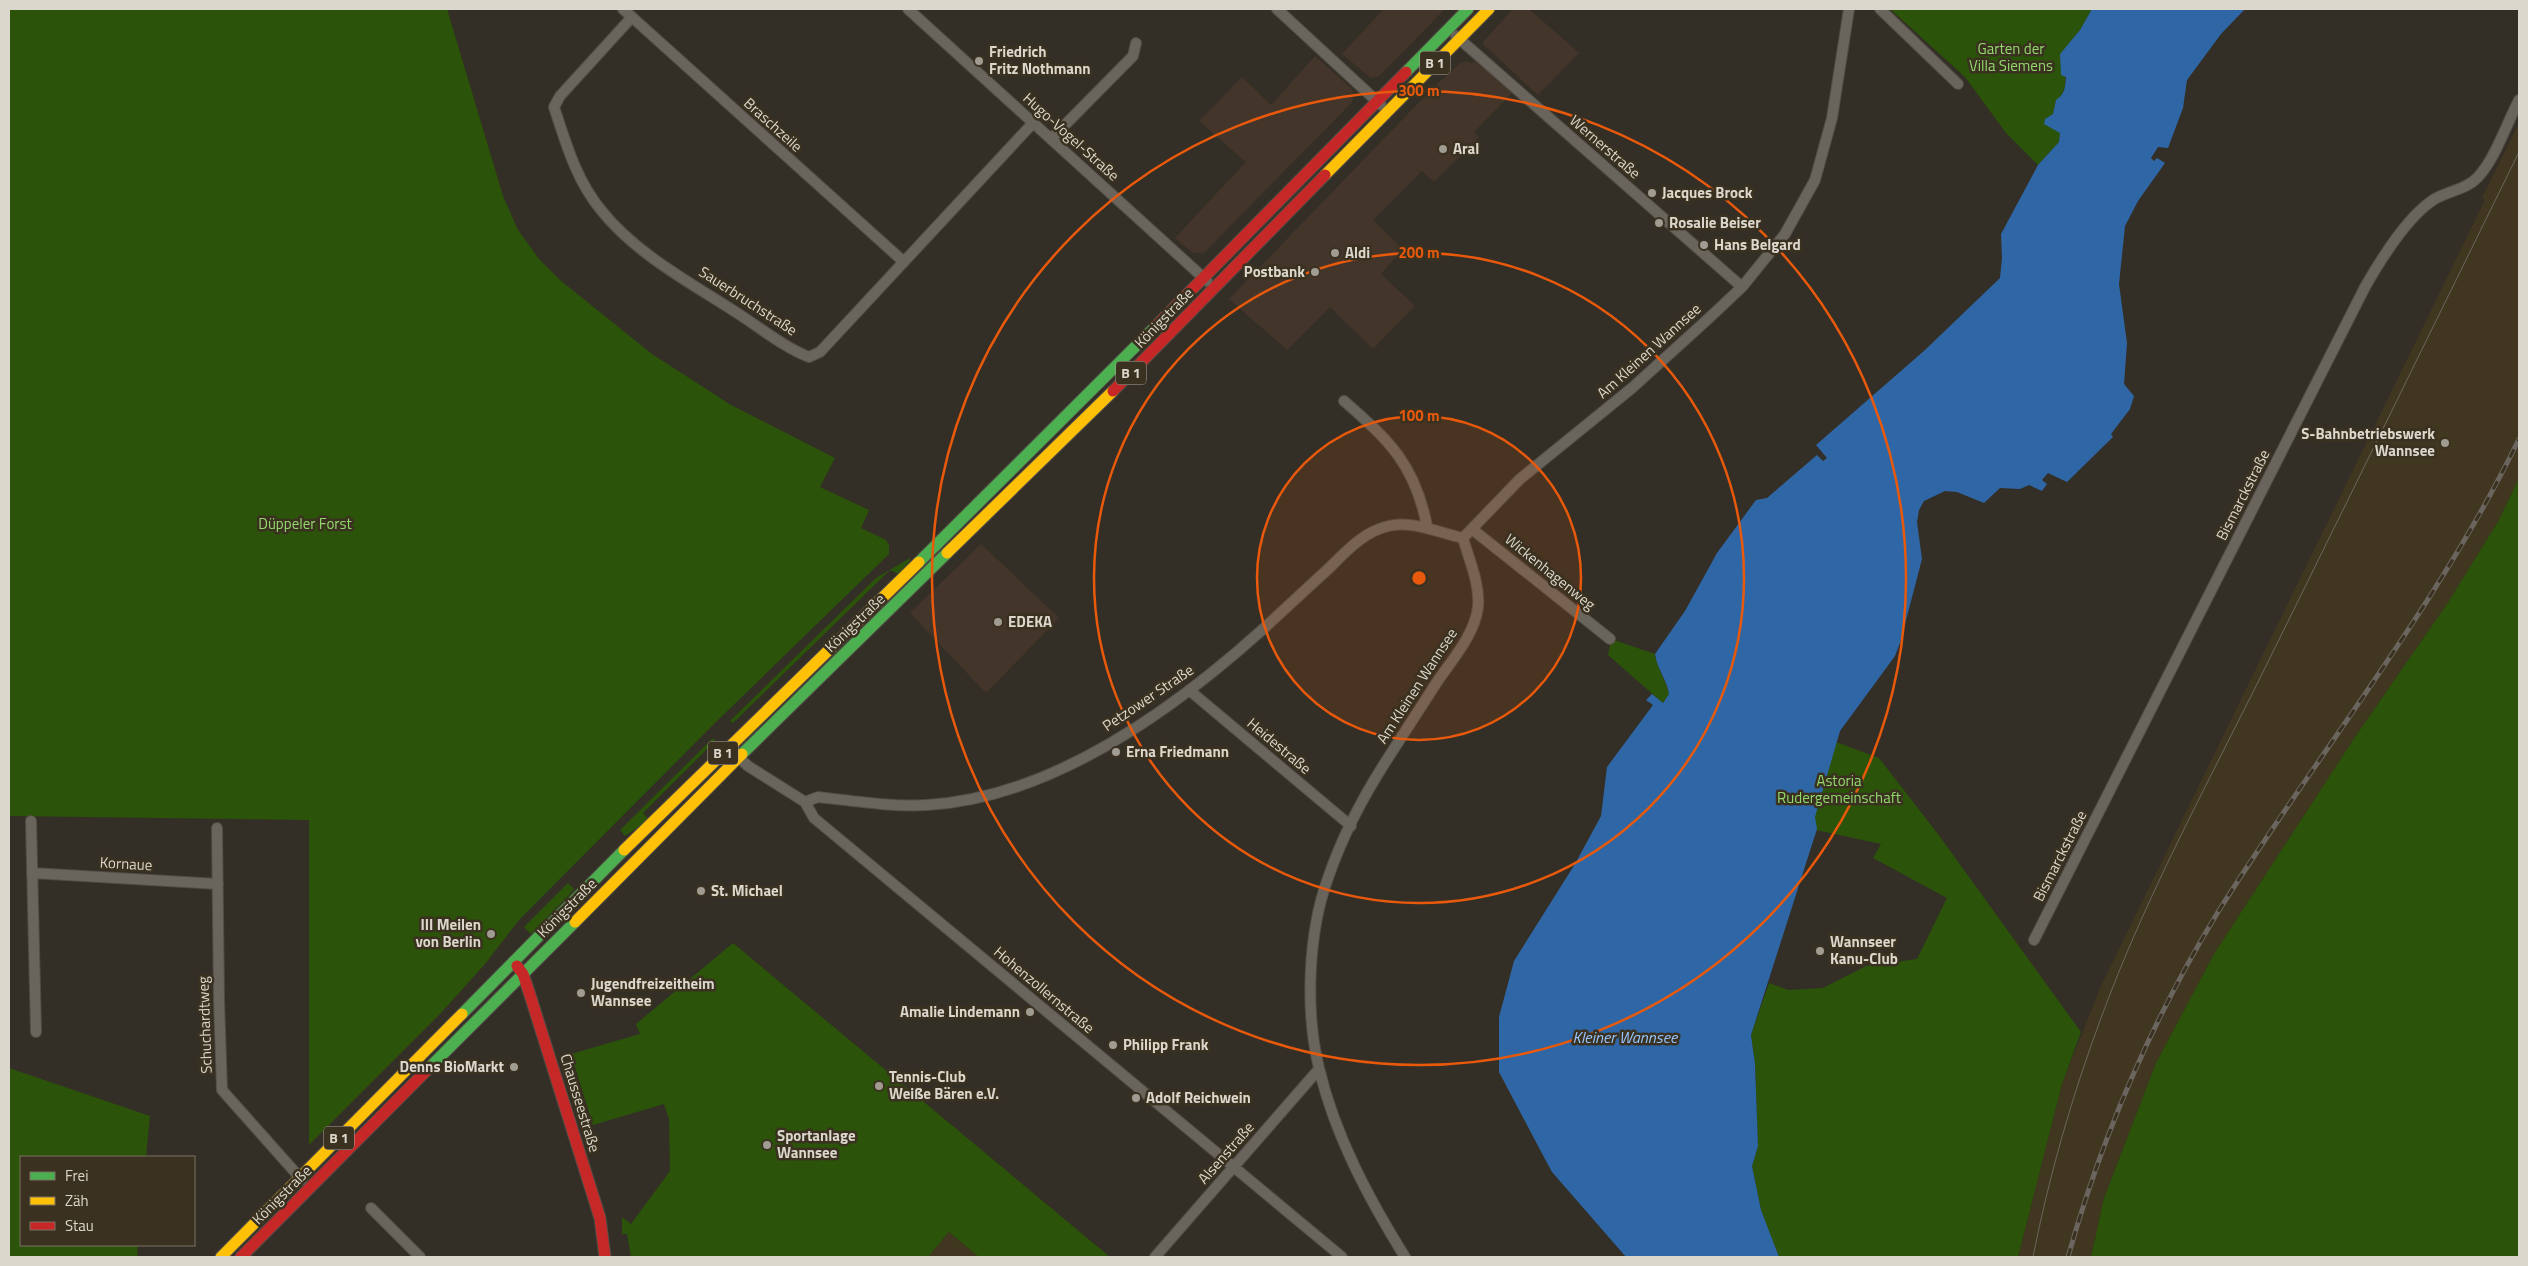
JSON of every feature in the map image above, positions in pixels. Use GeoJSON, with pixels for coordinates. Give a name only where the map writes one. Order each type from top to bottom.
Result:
{"type":"FeatureCollection","features":[{"type":"Feature","properties":{"kind":"main road","name":"Königstraße"},"geometry":{"type":"LineString","coordinates":[[221,1257],[728,748],[1059,425],[1468,9]]}},
{"type":"Feature","properties":{"kind":"main road","name":"Königstraße"},"geometry":{"type":"LineString","coordinates":[[241,1257],[738,758],[1034,470],[1489,9]]}},
{"type":"Feature","properties":{"kind":"main road","name":"Chausseestraße"},"geometry":{"type":"LineString","coordinates":[[514,962],[523,974],[600,1218],[605,1257]]}},
{"type":"Feature","properties":{"kind":"street","name":"Braschzeile"},"geometry":{"type":"LineString","coordinates":[[622,9],[904,262]]}},
{"type":"Feature","properties":{"kind":"street","name":"Hugo-Vogel-Straße"},"geometry":{"type":"LineString","coordinates":[[908,9],[1214,288]]}},
{"type":"Feature","properties":{"kind":"street"},"geometry":{"type":"LineString","coordinates":[[1277,9],[1389,111]]}},
{"type":"Feature","properties":{"kind":"street","name":"Am Kleinen Wannsee"},"geometry":{"type":"LineString","coordinates":[[1405,1257],[1360,1179],[1337,1126],[1319,1068],[1311,1019],[1311,973],[1316,925],[1327,878],[1351,826],[1386,761],[1469,634],[1478,608],[1478,587],[1463,538],[1520,480],[1632,388],[1742,286],[1786,234],[1815,180],[1832,118],[1850,9]]}},
{"type":"Feature","properties":{"kind":"street"},"geometry":{"type":"LineString","coordinates":[[1880,9],[1958,84]]}},
{"type":"Feature","properties":{"kind":"street","name":"Sauerbruchstraße"},"geometry":{"type":"LineString","coordinates":[[632,18],[560,96],[554,107],[570,156],[585,186],[600,210],[645,251],[713,297],[809,357],[820,352],[1033,123]]}},
{"type":"Feature","properties":{"kind":"street","name":"Wernerstraße"},"geometry":{"type":"LineString","coordinates":[[1448,29],[1742,286]]}},
{"type":"Feature","properties":{"kind":"street"},"geometry":{"type":"LineString","coordinates":[[1051,139],[1133,56],[1136,42]]}},
{"type":"Feature","properties":{"kind":"street","name":"Bismarckstraße"},"geometry":{"type":"LineString","coordinates":[[2034,940],[2365,287],[2385,254],[2429,202],[2466,187],[2480,175],[2519,100]]}},
{"type":"Feature","properties":{"kind":"street"},"geometry":{"type":"LineString","coordinates":[[1344,401],[1391,444],[1410,472],[1422,500],[1427,526]]}},
{"type":"Feature","properties":{"kind":"street","name":"Petzower Straße"},"geometry":{"type":"LineString","coordinates":[[805,802],[818,797],[868,803],[926,805],[992,794],[1053,773],[1128,732],[1189,690],[1253,638],[1357,542],[1378,529],[1394,525],[1427,526],[1463,538]]}},
{"type":"Feature","properties":{"kind":"street","name":"Wickenhagenweg"},"geometry":{"type":"LineString","coordinates":[[1472,529],[1610,640]]}},
{"type":"Feature","properties":{"kind":"street","name":"Heidestraße"},"geometry":{"type":"LineString","coordinates":[[1189,690],[1351,826]]}},
{"type":"Feature","properties":{"kind":"street","name":"Hohenzollernstraße"},"geometry":{"type":"LineString","coordinates":[[728,748],[748,766],[805,802],[814,818],[1342,1257]]}},
{"type":"Feature","properties":{"kind":"street"},"geometry":{"type":"LineString","coordinates":[[31,821],[36,1032]]}},
{"type":"Feature","properties":{"kind":"street","name":"Schuchardtweg"},"geometry":{"type":"LineString","coordinates":[[217,828],[218,1001],[222,1090],[310,1188]]}},
{"type":"Feature","properties":{"kind":"street","name":"Kornaue"},"geometry":{"type":"LineString","coordinates":[[32,873],[218,884]]}},
{"type":"Feature","properties":{"kind":"street","name":"Alsenstraße"},"geometry":{"type":"LineString","coordinates":[[1156,1257],[1319,1068]]}},
{"type":"Feature","properties":{"kind":"street"},"geometry":{"type":"LineString","coordinates":[[372,1208],[420,1257]]}},
{"type":"Feature","properties":{"kind":"shaded area"},"geometry":{"type":"Polygon","coordinates":[[[1384,9],[1445,9],[1379,76],[1371,78],[1342,54],[1384,9]]]}},
{"type":"Feature","properties":{"kind":"shaded area"},"geometry":{"type":"Polygon","coordinates":[[[1513,9],[1529,9],[1579,53],[1538,95],[1483,42],[1513,9]]]}},
{"type":"Feature","properties":{"kind":"shaded area"},"geometry":{"type":"Polygon","coordinates":[[[1315,56],[1352,89],[1354,94],[1352,102],[1204,253],[1193,253],[1175,238],[1246,162],[1199,121],[1242,77],[1271,105],[1315,56]]]}},
{"type":"Feature","properties":{"kind":"shaded area"},"geometry":{"type":"Polygon","coordinates":[[[1466,61],[1472,63],[1475,61],[1482,68],[1484,66],[1512,93],[1474,132],[1479,137],[1434,182],[1422,171],[1373,220],[1403,249],[1381,274],[1415,306],[1373,349],[1330,307],[1287,350],[1229,299],[1431,90],[1459,64],[1466,61]]]}},
{"type":"Feature","properties":{"kind":"shaded area"},"geometry":{"type":"Polygon","coordinates":[[[2519,123],[2519,478],[2499,520],[2449,601],[2355,737],[2214,954],[2156,1063],[2104,1198],[2091,1257],[2018,1257],[2062,1084],[2101,986],[2485,200],[2482,198],[2519,123]]]}},
{"type":"Feature","properties":{"kind":"shaded area"},"geometry":{"type":"Polygon","coordinates":[[[981,544],[1059,618],[986,693],[910,613],[981,544]]]}},
{"type":"Feature","properties":{"kind":"shaded area"},"geometry":{"type":"Polygon","coordinates":[[[949,1232],[979,1257],[928,1257],[949,1232]]]}},
{"type":"Feature","properties":{"kind":"green space","name":"Düppeler Forst"},"geometry":{"type":"Polygon","coordinates":[[[9,9],[447,9],[503,196],[518,230],[539,259],[560,280],[652,354],[731,405],[835,458],[820,487],[869,510],[861,528],[886,540],[889,545],[889,554],[715,723],[519,920],[485,964],[441,1013],[309,1145],[309,820],[9,816],[9,9]]]}},
{"type":"Feature","properties":{"kind":"green space","name":"Garten der Villa Siemens"},"geometry":{"type":"Polygon","coordinates":[[[1890,9],[2092,9],[2080,30],[2061,54],[2065,73],[2064,91],[2056,101],[2053,114],[2045,119],[2060,133],[2059,142],[2038,165],[2006,133],[1965,77],[1890,9]]]}},
{"type":"Feature","properties":{"kind":"green space"},"geometry":{"type":"Polygon","coordinates":[[[2519,478],[2519,1257],[2091,1257],[2104,1198],[2156,1063],[2214,954],[2355,737],[2449,601],[2499,520],[2519,478]]]}},
{"type":"Feature","properties":{"kind":"green space"},"geometry":{"type":"Polygon","coordinates":[[[910,558],[910,561],[898,574],[890,570],[733,723],[730,721],[876,578],[910,558]]]}},
{"type":"Feature","properties":{"kind":"green space"},"geometry":{"type":"Polygon","coordinates":[[[1611,639],[1655,654],[1669,694],[1663,703],[1608,655],[1611,639]]]}},
{"type":"Feature","properties":{"kind":"green space","name":"Astoria Rudergemeinschaft"},"geometry":{"type":"Polygon","coordinates":[[[1812,733],[1879,758],[1938,834],[2081,1032],[2062,1084],[2018,1257],[1779,1257],[1761,1210],[1752,1166],[1758,1146],[1755,1064],[1751,1035],[1769,983],[1788,990],[1823,988],[1866,966],[1917,959],[1947,898],[1873,858],[1881,844],[1774,821],[1812,733]]]}},
{"type":"Feature","properties":{"kind":"green space"},"geometry":{"type":"Polygon","coordinates":[[[713,738],[720,746],[718,748],[710,746],[643,813],[649,820],[625,836],[620,830],[713,738]]]}},
{"type":"Feature","properties":{"kind":"green space"},"geometry":{"type":"Polygon","coordinates":[[[568,883],[574,889],[531,934],[524,927],[568,883]]]}},
{"type":"Feature","properties":{"kind":"green space"},"geometry":{"type":"Polygon","coordinates":[[[733,943],[1110,1257],[979,1257],[949,1232],[928,1257],[631,1257],[627,1234],[622,1234],[622,1217],[631,1224],[670,1171],[669,1119],[664,1104],[593,1125],[571,1054],[640,1034],[636,1024],[733,943]]]}},
{"type":"Feature","properties":{"kind":"green space"},"geometry":{"type":"Polygon","coordinates":[[[9,1068],[150,1116],[146,1156],[20,1156],[20,1246],[138,1246],[137,1257],[9,1257],[9,1068]]]}},
{"type":"Feature","properties":{"kind":"water","name":"Kleiner Wannsee"},"geometry":{"type":"Polygon","coordinates":[[[2092,9],[2245,9],[2221,34],[2187,80],[2183,108],[2168,148],[2158,147],[2151,158],[2154,161],[2157,158],[2165,163],[2138,201],[2125,226],[2119,284],[2127,343],[2124,384],[2134,396],[2130,409],[2111,434],[2113,437],[2067,482],[2048,473],[2042,480],[2047,484],[2042,491],[2029,485],[2020,489],[2000,488],[1984,503],[1957,492],[1945,491],[1924,501],[1919,510],[1917,522],[1922,559],[1900,643],[1895,656],[1840,731],[1815,817],[1817,829],[1751,1035],[1755,1064],[1758,1146],[1752,1166],[1761,1210],[1779,1257],[1626,1257],[1552,1172],[1499,1072],[1499,1017],[1514,961],[1575,864],[1601,816],[1607,767],[1653,705],[1646,700],[1652,694],[1663,703],[1669,694],[1655,654],[1685,611],[1717,553],[1756,500],[1767,498],[1817,455],[1823,461],[1827,458],[1816,445],[1925,350],[2000,278],[2002,258],[2001,234],[2038,165],[2059,142],[2060,133],[2044,124],[2045,119],[2053,114],[2056,100],[2065,88],[2066,77],[2061,75],[2060,54],[2080,30],[2092,9]]]}},
{"type":"Feature","properties":{"kind":"tram line"},"geometry":{"type":"LineString","coordinates":[[2033,1257],[2046,1196],[2080,1077],[2118,973],[2137,929],[2178,842],[2519,152]]}},
{"type":"Feature","properties":{"kind":"railway"},"geometry":{"type":"LineString","coordinates":[[2068,1257],[2096,1167],[2113,1123],[2150,1037],[2194,953],[2256,853],[2414,621],[2487,501],[2519,439]]}},
{"type":"Feature","properties":{"kind":"traffic: fast"},"geometry":{"type":"LineString","coordinates":[[1406,72],[1468,9]]}},
{"type":"Feature","properties":{"kind":"traffic: fast"},"geometry":{"type":"LineString","coordinates":[[919,562],[1155,327]]}},
{"type":"Feature","properties":{"kind":"traffic: fast"},"geometry":{"type":"LineString","coordinates":[[742,754],[947,553]]}},
{"type":"Feature","properties":{"kind":"traffic: fast"},"geometry":{"type":"LineString","coordinates":[[462,1014],[624,850]]}},
{"type":"Feature","properties":{"kind":"traffic: fast"},"geometry":{"type":"LineString","coordinates":[[430,1067],[575,922]]}},
{"type":"Feature","properties":{"kind":"traffic: slow"},"geometry":{"type":"LineString","coordinates":[[1325,175],[1489,9]]}},
{"type":"Feature","properties":{"kind":"traffic: slow"},"geometry":{"type":"LineString","coordinates":[[947,553],[1113,391]]}},
{"type":"Feature","properties":{"kind":"traffic: slow"},"geometry":{"type":"LineString","coordinates":[[624,850],[919,562]]}},
{"type":"Feature","properties":{"kind":"traffic: slow"},"geometry":{"type":"LineString","coordinates":[[575,922],[742,754]]}},
{"type":"Feature","properties":{"kind":"traffic: slow"},"geometry":{"type":"LineString","coordinates":[[221,1257],[462,1014]]}},
{"type":"Feature","properties":{"kind":"traffic: jam"},"geometry":{"type":"LineString","coordinates":[[1155,327],[1406,72]]}},
{"type":"Feature","properties":{"kind":"traffic: jam"},"geometry":{"type":"LineString","coordinates":[[1113,391],[1325,175]]}},
{"type":"Feature","properties":{"kind":"traffic: jam"},"geometry":{"type":"LineString","coordinates":[[517,966],[523,974],[530,995],[600,1218],[605,1257]]}},
{"type":"Feature","properties":{"kind":"traffic: jam"},"geometry":{"type":"LineString","coordinates":[[241,1257],[430,1067]]}},
{"type":"Feature","properties":{"kind":"place","name":"Friedrich Fritz Nothmann"},"geometry":{"type":"Point","coordinates":[979,61]}},
{"type":"Feature","properties":{"kind":"place","name":"Aral"},"geometry":{"type":"Point","coordinates":[1443,149]}},
{"type":"Feature","properties":{"kind":"place","name":"Jacques Brock"},"geometry":{"type":"Point","coordinates":[1652,193]}},
{"type":"Feature","properties":{"kind":"place","name":"Rosalie Beiser"},"geometry":{"type":"Point","coordinates":[1659,223]}},
{"type":"Feature","properties":{"kind":"place","name":"Hans Belgard"},"geometry":{"type":"Point","coordinates":[1704,245]}},
{"type":"Feature","properties":{"kind":"place","name":"Aldi"},"geometry":{"type":"Point","coordinates":[1335,253]}},
{"type":"Feature","properties":{"kind":"place","name":"Postbank"},"geometry":{"type":"Point","coordinates":[1315,272]}},
{"type":"Feature","properties":{"kind":"place","name":"S-Bahnbetriebswerk Wannsee"},"geometry":{"type":"Point","coordinates":[2445,443]}},
{"type":"Feature","properties":{"kind":"place","name":"EDEKA"},"geometry":{"type":"Point","coordinates":[998,622]}},
{"type":"Feature","properties":{"kind":"place","name":"Erna Friedmann"},"geometry":{"type":"Point","coordinates":[1116,752]}},
{"type":"Feature","properties":{"kind":"place","name":"St. Michael"},"geometry":{"type":"Point","coordinates":[701,891]}},
{"type":"Feature","properties":{"kind":"place","name":"III Meilen von Berlin"},"geometry":{"type":"Point","coordinates":[491,934]}},
{"type":"Feature","properties":{"kind":"place","name":"Wannseer Kanu-Club"},"geometry":{"type":"Point","coordinates":[1820,951]}},
{"type":"Feature","properties":{"kind":"place","name":"Jugendfreizeitheim Wannsee"},"geometry":{"type":"Point","coordinates":[581,993]}},
{"type":"Feature","properties":{"kind":"place","name":"Amalie Lindemann"},"geometry":{"type":"Point","coordinates":[1030,1012]}},
{"type":"Feature","properties":{"kind":"place","name":"Philipp Frank"},"geometry":{"type":"Point","coordinates":[1113,1045]}},
{"type":"Feature","properties":{"kind":"place","name":"Denns BioMarkt"},"geometry":{"type":"Point","coordinates":[514,1067]}},
{"type":"Feature","properties":{"kind":"place","name":"Tennis-Club Weiße Bären e.V."},"geometry":{"type":"Point","coordinates":[879,1086]}},
{"type":"Feature","properties":{"kind":"place","name":"Adolf Reichwein"},"geometry":{"type":"Point","coordinates":[1136,1098]}},
{"type":"Feature","properties":{"kind":"place","name":"Sportanlage Wannsee"},"geometry":{"type":"Point","coordinates":[767,1145]}}]}
